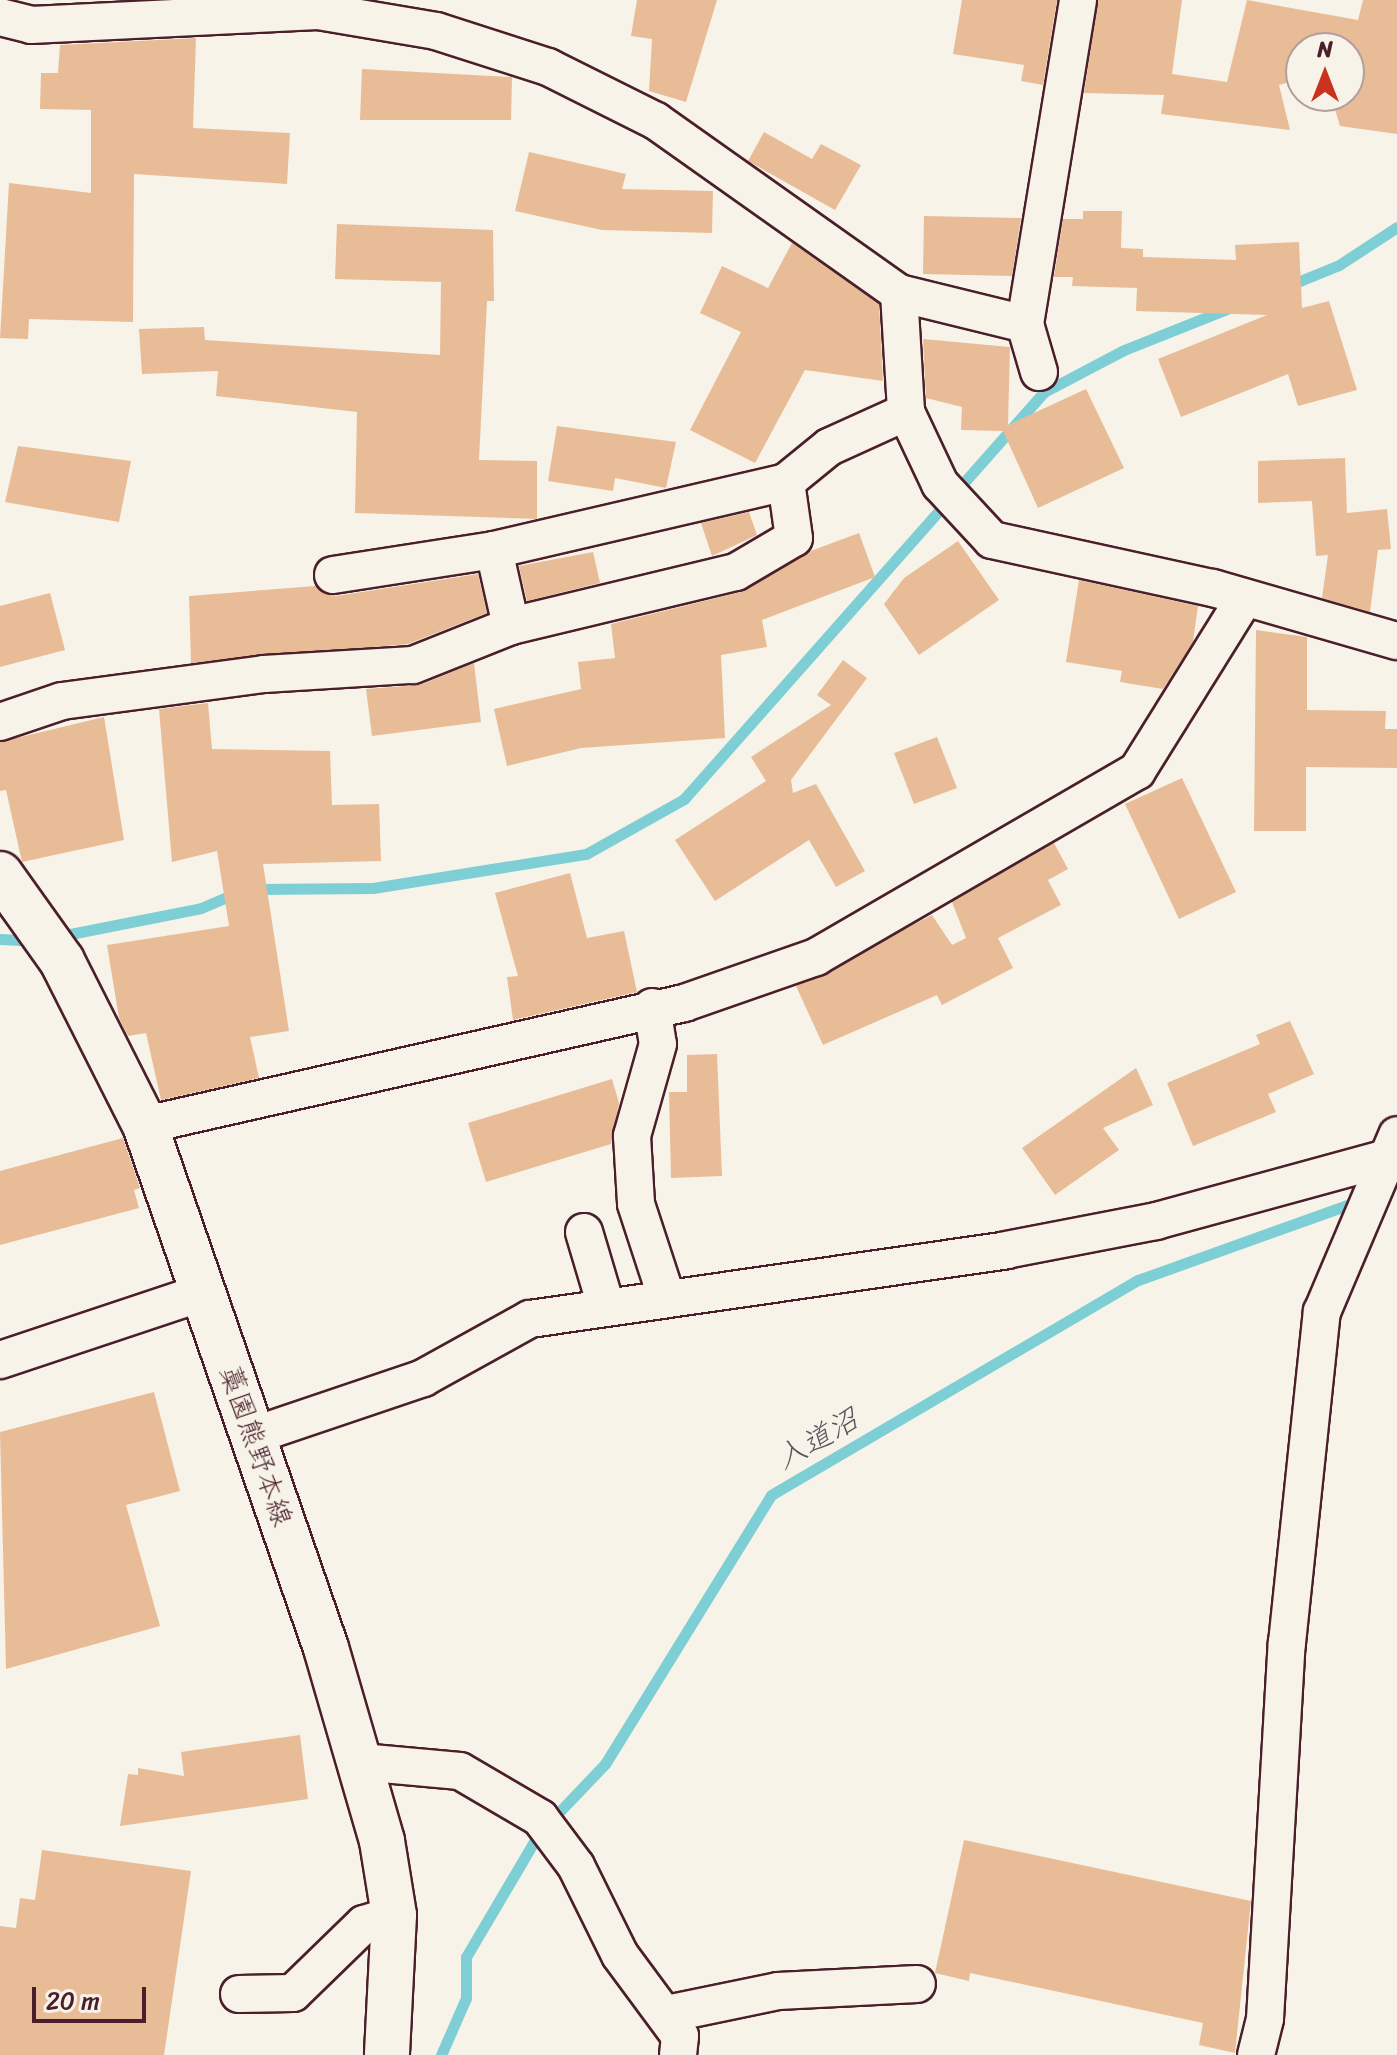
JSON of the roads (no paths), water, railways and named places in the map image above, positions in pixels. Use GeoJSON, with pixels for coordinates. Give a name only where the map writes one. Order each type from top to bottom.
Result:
{"type":"FeatureCollection","features":[{"type":"Feature","properties":{"kind":"main road","name":"藁園熊野本線"},"geometry":{"type":"LineString","coordinates":[[0,874],[62,961],[145,1125],[361,1762],[394,1915],[387,2055]]}},
{"type":"Feature","properties":{"kind":"street"},"geometry":{"type":"LineString","coordinates":[[1039,372],[1025,324],[1078,0]]}},
{"type":"Feature","properties":{"kind":"street"},"geometry":{"type":"LineString","coordinates":[[0,17],[31,25],[318,6],[436,31],[548,67],[656,121],[899,293],[1025,324]]}},
{"type":"Feature","properties":{"kind":"street"},"geometry":{"type":"LineString","coordinates":[[899,293],[906,412],[940,484],[992,540],[1244,599],[1397,641]]}},
{"type":"Feature","properties":{"kind":"street"},"geometry":{"type":"LineString","coordinates":[[333,575],[494,550],[786,482],[829,447],[906,412]]}},
{"type":"Feature","properties":{"kind":"street"},"geometry":{"type":"LineString","coordinates":[[0,722],[78,699],[413,665],[511,626],[736,572],[794,538],[786,482]]}},
{"type":"Feature","properties":{"kind":"street"},"geometry":{"type":"LineString","coordinates":[[494,550],[511,626]]}},
{"type":"Feature","properties":{"kind":"street"},"geometry":{"type":"LineString","coordinates":[[145,1125],[652,1007],[816,957],[1137,771],[1244,599]]}},
{"type":"Feature","properties":{"kind":"street"},"geometry":{"type":"LineString","coordinates":[[652,1007],[658,1044],[632,1136],[636,1204],[666,1296]]}},
{"type":"Feature","properties":{"kind":"street"},"geometry":{"type":"LineString","coordinates":[[252,1436],[423,1378],[530,1319],[666,1296],[1021,1247],[1156,1221],[1385,1156]]}},
{"type":"Feature","properties":{"kind":"street"},"geometry":{"type":"LineString","coordinates":[[1256,2055],[1265,2019],[1287,1643],[1322,1312],[1353,1226],[1385,1156]]}},
{"type":"Feature","properties":{"kind":"street"},"geometry":{"type":"LineString","coordinates":[[584,1232],[606,1306]]}},
{"type":"Feature","properties":{"kind":"street"},"geometry":{"type":"LineString","coordinates":[[0,1360],[204,1292]]}},
{"type":"Feature","properties":{"kind":"street"},"geometry":{"type":"LineString","coordinates":[[361,1762],[460,1771],[548,1827],[620,1955],[667,2014],[680,2036],[678,2055]]}},
{"type":"Feature","properties":{"kind":"street"},"geometry":{"type":"LineString","coordinates":[[239,1994],[293,1993],[364,1924],[394,1915]]}},
{"type":"Feature","properties":{"kind":"street"},"geometry":{"type":"LineString","coordinates":[[667,2014],[778,1991],[917,1984]]}},
{"type":"Feature","properties":{"kind":"waterway"},"geometry":{"type":"LineString","coordinates":[[1290,285],[1339,265],[1397,227]]}},
{"type":"Feature","properties":{"kind":"waterway"},"geometry":{"type":"LineString","coordinates":[[253,889],[373,888],[586,854],[684,799],[1044,392],[1124,350],[1229,308]]}},
{"type":"Feature","properties":{"kind":"waterway"},"geometry":{"type":"LineString","coordinates":[[55,937],[201,908],[237,893]]}},
{"type":"Feature","properties":{"kind":"waterway"},"geometry":{"type":"LineString","coordinates":[[0,939],[35,941]]}},
{"type":"Feature","properties":{"kind":"waterway","name":"入道沼"},"geometry":{"type":"LineString","coordinates":[[441,2055],[466,1998],[466,1957],[539,1833],[605,1764],[771,1495],[1138,1280],[1362,1200]]}}]}
